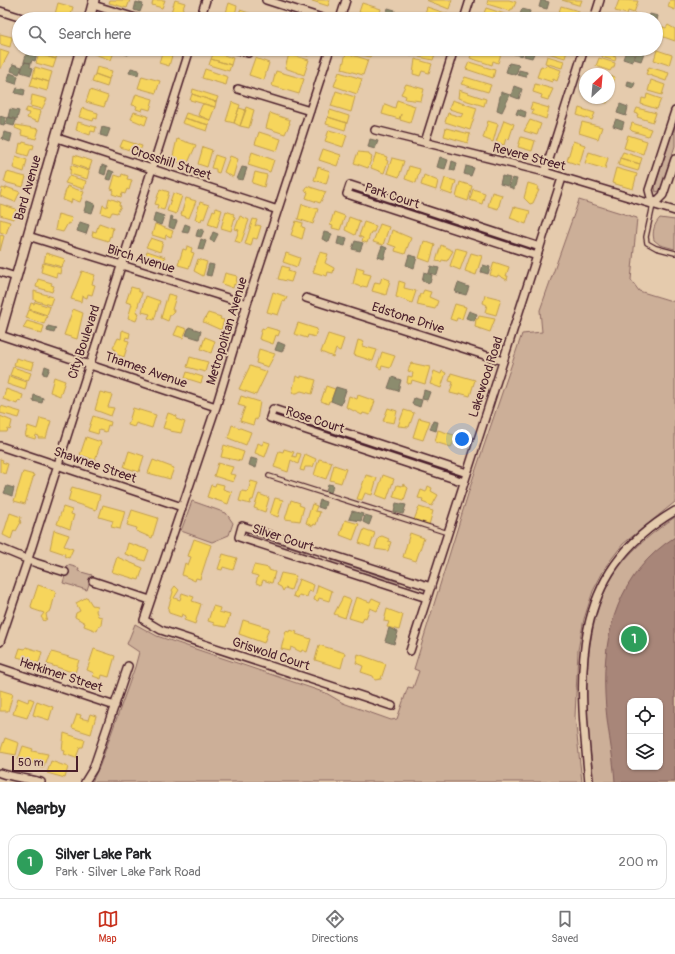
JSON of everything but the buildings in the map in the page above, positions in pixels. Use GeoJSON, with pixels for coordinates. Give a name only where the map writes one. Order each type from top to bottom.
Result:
{"type":"FeatureCollection","features":[{"type":"Feature","properties":{"kind":"street"},"geometry":{"type":"LineString","coordinates":[[202,12],[206,0]]}},
{"type":"Feature","properties":{"kind":"street"},"geometry":{"type":"LineString","coordinates":[[266,0],[303,12]]}},
{"type":"Feature","properties":{"kind":"street"},"geometry":{"type":"LineString","coordinates":[[342,12],[346,0]]}},
{"type":"Feature","properties":{"kind":"street"},"geometry":{"type":"LineString","coordinates":[[466,12],[470,0]]}},
{"type":"Feature","properties":{"kind":"street"},"geometry":{"type":"LineString","coordinates":[[596,12],[600,0]]}},
{"type":"Feature","properties":{"kind":"street"},"geometry":{"type":"LineString","coordinates":[[91,12],[94,2],[120,12]]}},
{"type":"Feature","properties":{"kind":"street"},"geometry":{"type":"LineString","coordinates":[[0,11],[12,15]]}},
{"type":"Feature","properties":{"kind":"street","name":"Bard Avenue"},"geometry":{"type":"LineString","coordinates":[[0,335],[79,56]]}},
{"type":"Feature","properties":{"kind":"street","name":"City Boulevard"},"geometry":{"type":"LineString","coordinates":[[0,642],[28,559],[89,363],[188,56]]}},
{"type":"Feature","properties":{"kind":"street","name":"Metropolitan Avenue"},"geometry":{"type":"LineString","coordinates":[[144,620],[216,407],[247,304],[328,56]]}},
{"type":"Feature","properties":{"kind":"street"},"geometry":{"type":"LineString","coordinates":[[425,142],[452,56]]}},
{"type":"Feature","properties":{"kind":"street"},"geometry":{"type":"LineString","coordinates":[[545,172],[582,56]]}},
{"type":"Feature","properties":{"kind":"street"},"geometry":{"type":"LineString","coordinates":[[238,89],[310,111]]}},
{"type":"Feature","properties":{"kind":"street"},"geometry":{"type":"LineString","coordinates":[[653,205],[649,190],[675,111]]}},
{"type":"Feature","properties":{"kind":"street","name":"Revere Street"},"geometry":{"type":"LineString","coordinates":[[375,130],[545,172],[675,211]]}},
{"type":"Feature","properties":{"kind":"street","name":"Crosshill Street"},"geometry":{"type":"LineString","coordinates":[[57,138],[278,210]]}},
{"type":"Feature","properties":{"kind":"street"},"geometry":{"type":"LineString","coordinates":[[653,205],[663,195],[675,159]]}},
{"type":"Feature","properties":{"kind":"street","name":"Lakewood Road"},"geometry":{"type":"LineString","coordinates":[[410,652],[562,178]]}},
{"type":"Feature","properties":{"kind":"street","name":"Park Court"},"geometry":{"type":"LineString","coordinates":[[537,256],[347,194],[350,185],[540,247]]}},
{"type":"Feature","properties":{"kind":"street","name":"Birch Avenue"},"geometry":{"type":"LineString","coordinates":[[28,236],[247,304]]}},
{"type":"Feature","properties":{"kind":"street"},"geometry":{"type":"LineString","coordinates":[[0,272],[16,277]]}},
{"type":"Feature","properties":{"kind":"street","name":"Edstone Drive"},"geometry":{"type":"LineString","coordinates":[[306,298],[503,361]]}},
{"type":"Feature","properties":{"kind":"street","name":"Thames Avenue"},"geometry":{"type":"LineString","coordinates":[[0,335],[89,363],[216,407]]}},
{"type":"Feature","properties":{"kind":"street","name":"Rose Court"},"geometry":{"type":"LineString","coordinates":[[464,482],[270,418],[271,414],[273,409],[467,473]]}},
{"type":"Feature","properties":{"kind":"street","name":"Shawnee Street"},"geometry":{"type":"LineString","coordinates":[[0,446],[182,507]]}},
{"type":"Feature","properties":{"kind":"street"},"geometry":{"type":"LineString","coordinates":[[588,782],[582,714],[582,663],[594,601],[612,569],[629,546],[645,531],[675,511]]}},
{"type":"Feature","properties":{"kind":"street","name":"Silver Court"},"geometry":{"type":"LineString","coordinates":[[427,598],[239,537],[242,526],[431,587]]}},
{"type":"Feature","properties":{"kind":"street"},"geometry":{"type":"LineString","coordinates":[[0,548],[65,572]]}},
{"type":"Feature","properties":{"kind":"street"},"geometry":{"type":"LineString","coordinates":[[93,581],[150,600]]}},
{"type":"Feature","properties":{"kind":"street","name":"Griswold Court"},"geometry":{"type":"LineString","coordinates":[[144,620],[161,630],[392,706]]}},
{"type":"Feature","properties":{"kind":"street"},"geometry":{"type":"LineString","coordinates":[[85,782],[93,769],[128,666]]}},
{"type":"Feature","properties":{"kind":"street","name":"Herkimer Street"},"geometry":{"type":"LineString","coordinates":[[0,668],[115,706]]}},
{"type":"Feature","properties":{"kind":"street"},"geometry":{"type":"LineString","coordinates":[[0,773],[17,779],[30,779],[41,782]]}},
{"type":"Feature","properties":{"kind":"lane"},"geometry":{"type":"LineString","coordinates":[[653,205],[646,237],[648,243],[656,248],[675,253]]}},
{"type":"Feature","properties":{"kind":"lane"},"geometry":{"type":"LineString","coordinates":[[433,222],[436,213]]}},
{"type":"Feature","properties":{"kind":"lane"},"geometry":{"type":"LineString","coordinates":[[360,448],[363,439]]}},
{"type":"Feature","properties":{"kind":"lane"},"geometry":{"type":"LineString","coordinates":[[269,476],[448,534]]}},
{"type":"Feature","properties":{"kind":"lane"},"geometry":{"type":"LineString","coordinates":[[322,564],[325,553]]}},
{"type":"Feature","properties":{"kind":"shaded area"},"geometry":{"type":"Polygon","coordinates":[[[675,123],[675,146],[660,191],[656,192],[655,187],[675,123]]]}},
{"type":"Feature","properties":{"kind":"shaded area"},"geometry":{"type":"Polygon","coordinates":[[[357,191],[424,213],[424,215],[356,194],[357,191]]]}},
{"type":"Feature","properties":{"kind":"shaded area"},"geometry":{"type":"Polygon","coordinates":[[[579,200],[637,218],[631,280],[639,291],[675,302],[675,502],[623,544],[606,566],[593,591],[584,619],[578,650],[575,717],[582,782],[92,782],[100,765],[135,667],[139,652],[127,644],[135,624],[157,636],[326,693],[343,703],[391,720],[397,719],[408,687],[413,688],[419,671],[414,669],[473,478],[522,334],[542,332],[540,310],[579,200]]]}},
{"type":"Feature","properties":{"kind":"shaded area"},"geometry":{"type":"Polygon","coordinates":[[[660,218],[675,220],[675,249],[660,245],[654,240],[654,228],[660,218]]]}},
{"type":"Feature","properties":{"kind":"shaded area"},"geometry":{"type":"Polygon","coordinates":[[[446,219],[510,241],[509,242],[446,223],[444,222],[446,219]]]}},
{"type":"Feature","properties":{"kind":"shaded area"},"geometry":{"type":"Polygon","coordinates":[[[288,417],[351,438],[352,440],[351,442],[285,420],[288,417]]]}},
{"type":"Feature","properties":{"kind":"shaded area"},"geometry":{"type":"Polygon","coordinates":[[[371,445],[438,467],[438,468],[370,447],[371,445]]]}},
{"type":"Feature","properties":{"kind":"shaded area"},"geometry":{"type":"Polygon","coordinates":[[[192,501],[226,513],[233,523],[229,535],[212,542],[181,531],[192,501]]]}},
{"type":"Feature","properties":{"kind":"shaded area"},"geometry":{"type":"Polygon","coordinates":[[[675,517],[675,782],[594,782],[588,728],[587,699],[591,642],[597,614],[606,589],[620,566],[639,545],[675,517]]]}},
{"type":"Feature","properties":{"kind":"shaded area"},"geometry":{"type":"Polygon","coordinates":[[[248,533],[313,554],[314,557],[313,558],[247,536],[248,533]]]}},
{"type":"Feature","properties":{"kind":"shaded area"},"geometry":{"type":"Polygon","coordinates":[[[675,537],[675,782],[615,782],[605,694],[607,648],[611,626],[618,605],[628,585],[640,567],[656,551],[675,537]]]}},
{"type":"Feature","properties":{"kind":"shaded area"},"geometry":{"type":"Polygon","coordinates":[[[332,560],[399,582],[400,585],[332,564],[332,560]]]}},
{"type":"Feature","properties":{"kind":"shaded area"},"geometry":{"type":"Polygon","coordinates":[[[68,565],[79,568],[78,571],[92,575],[87,590],[63,583],[68,565]]]}},
{"type":"Feature","properties":{"kind":"place","name":"Silver Lake Park"},"geometry":{"type":"Point","coordinates":[634,639]}}]}
